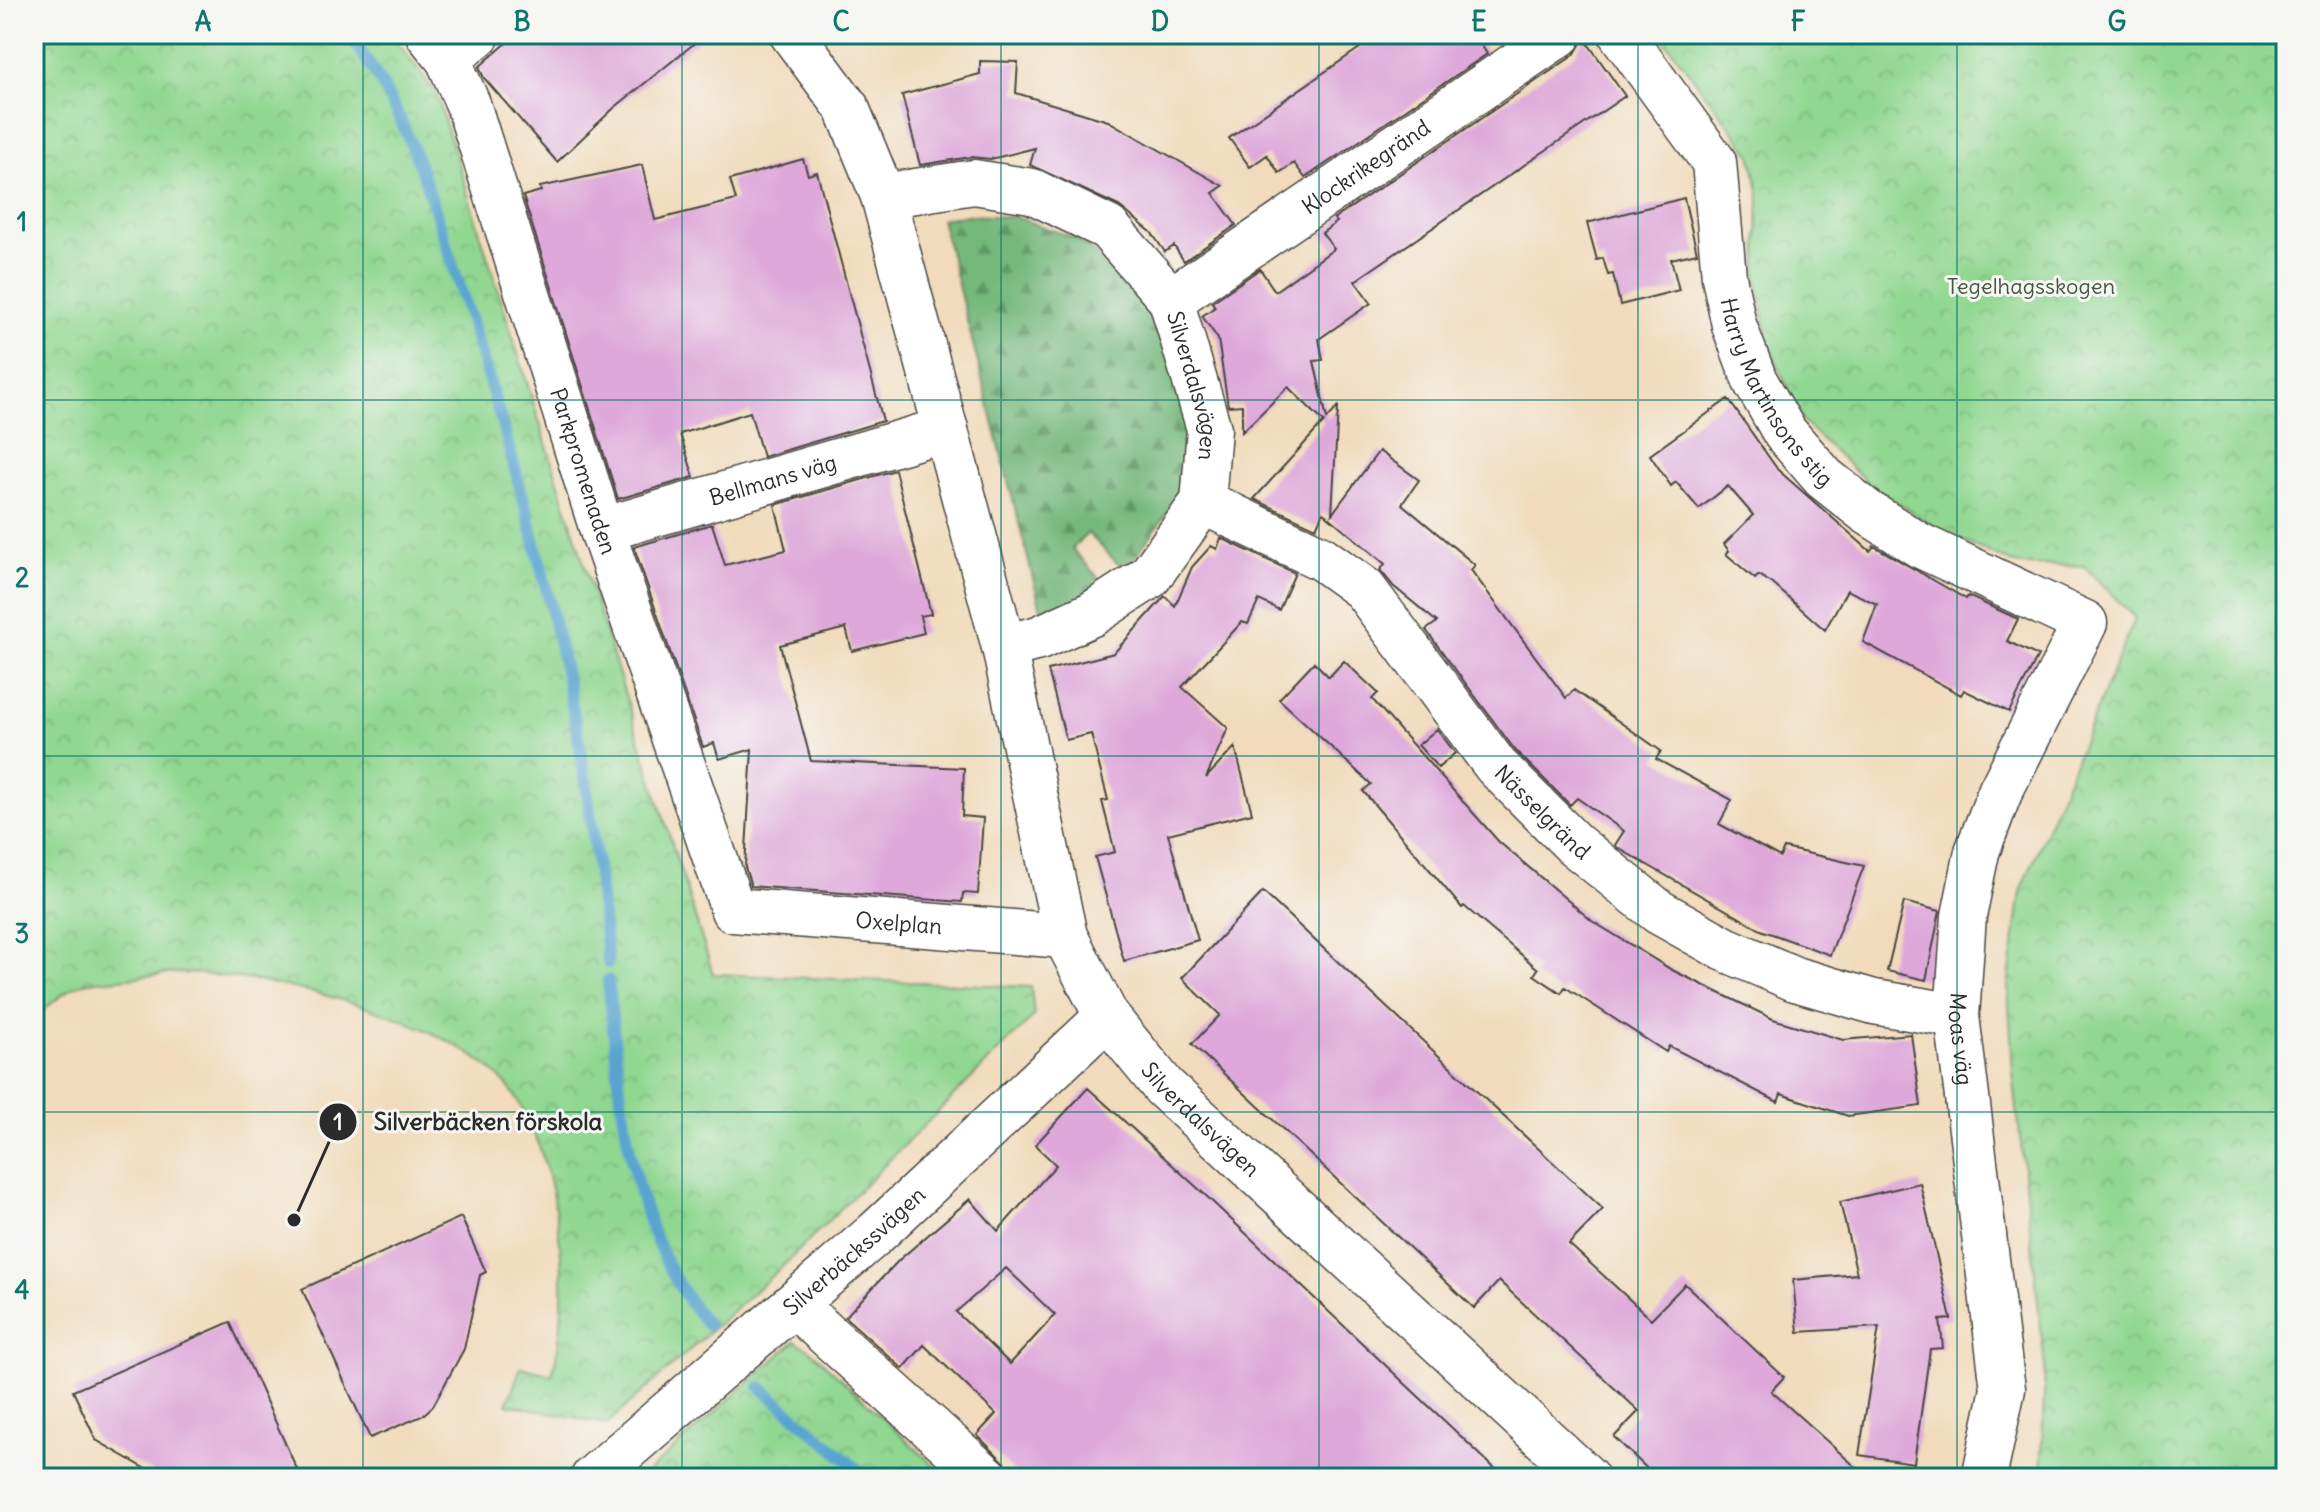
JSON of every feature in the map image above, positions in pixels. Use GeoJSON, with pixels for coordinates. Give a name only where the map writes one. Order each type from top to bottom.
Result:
{"type":"FeatureCollection","features":[{"type":"Feature","properties":{"kind":"street","name":"Silverdalsvägen"},"geometry":{"type":"LineString","coordinates":[[792,34],[847,108],[883,196],[1004,647],[1065,936],[1107,1017],[1164,1087],[1587,1478]]}},
{"type":"Feature","properties":{"kind":"street","name":"Klockrikegränd"},"geometry":{"type":"LineString","coordinates":[[1171,300],[1560,34]]}},
{"type":"Feature","properties":{"kind":"street","name":"Harry Martinsons stig"},"geometry":{"type":"LineString","coordinates":[[1621,34],[1714,162],[1724,277],[1734,325],[1755,381],[1785,433],[1824,478],[1867,512],[1919,545],[2085,623]]}},
{"type":"Feature","properties":{"kind":"street","name":"Parkpromenaden"},"geometry":{"type":"LineString","coordinates":[[451,42],[602,530],[733,910]]}},
{"type":"Feature","properties":{"kind":"street","name":"Silverdalsvägen"},"geometry":{"type":"LineString","coordinates":[[883,196],[974,182],[1032,191],[1108,228],[1171,300],[1209,429],[1203,502]]}},
{"type":"Feature","properties":{"kind":"street","name":"Bellmans väg"},"geometry":{"type":"LineString","coordinates":[[602,530],[946,429]]}},
{"type":"Feature","properties":{"kind":"street"},"geometry":{"type":"LineString","coordinates":[[1004,647],[1039,638],[1092,614],[1149,577],[1203,502]]}},
{"type":"Feature","properties":{"kind":"street","name":"Nässelgränd"},"geometry":{"type":"LineString","coordinates":[[1203,502],[1321,558],[1364,589],[1496,766],[1574,844],[1659,912],[1725,949],[1795,979],[1874,1002],[1957,1016]]}},
{"type":"Feature","properties":{"kind":"street","name":"Moas väg"},"geometry":{"type":"LineString","coordinates":[[1984,1478],[2003,1389],[1957,1016],[1964,916],[1977,852],[2000,792],[2085,623]]}},
{"type":"Feature","properties":{"kind":"street","name":"Oxelplan"},"geometry":{"type":"LineString","coordinates":[[733,910],[1065,936]]}},
{"type":"Feature","properties":{"kind":"street","name":"Silverbäckssvägen"},"geometry":{"type":"LineString","coordinates":[[593,1478],[794,1305],[1107,1017]]}},
{"type":"Feature","properties":{"kind":"street"},"geometry":{"type":"LineString","coordinates":[[794,1305],[987,1478]]}},
{"type":"Feature","properties":{"kind":"green space"},"geometry":{"type":"Polygon","coordinates":[[[34,34],[391,34],[436,93],[713,974],[1031,987],[1034,1016],[785,1264],[607,1424],[507,1404],[521,1367],[552,1375],[559,1344],[562,1272],[553,1196],[544,1160],[517,1099],[492,1070],[456,1045],[364,1006],[313,992],[219,976],[173,973],[88,982],[71,989],[34,1017],[34,34]]]}},
{"type":"Feature","properties":{"kind":"green space","name":"Tegelhagsskogen"},"geometry":{"type":"Polygon","coordinates":[[[1660,34],[2286,34],[2286,1478],[2041,1478],[2045,1366],[2013,1072],[2008,987],[2021,891],[2135,618],[2084,566],[2018,565],[1944,533],[1867,482],[1803,422],[1769,346],[1757,278],[1759,191],[1751,154],[1660,34]]]}},
{"type":"Feature","properties":{"kind":"green space"},"geometry":{"type":"Polygon","coordinates":[[[965,215],[1015,217],[1074,238],[1122,273],[1166,324],[1190,447],[1173,505],[1125,571],[1088,533],[1072,549],[1107,587],[1044,621],[941,219],[965,215]]]}},
{"type":"Feature","properties":{"kind":"green space"},"geometry":{"type":"Polygon","coordinates":[[[795,1341],[809,1349],[947,1478],[641,1478],[795,1341]]]}},
{"type":"Feature","properties":{"kind":"building"},"geometry":{"type":"Polygon","coordinates":[[[517,34],[706,34],[614,108],[557,162],[484,78],[479,67],[517,34]]]}},
{"type":"Feature","properties":{"kind":"building"},"geometry":{"type":"Polygon","coordinates":[[[1380,34],[1474,34],[1487,54],[1305,178],[1294,163],[1279,173],[1267,155],[1250,167],[1229,138],[1380,34]]]}},
{"type":"Feature","properties":{"kind":"building"},"geometry":{"type":"Polygon","coordinates":[[[1584,38],[1625,96],[1355,281],[1371,303],[1319,339],[1323,360],[1314,361],[1327,419],[1338,407],[1332,514],[1379,451],[1419,480],[1402,504],[1475,565],[1471,570],[1566,698],[1574,690],[1661,751],[1656,759],[1732,800],[1719,824],[1780,857],[1784,848],[1864,866],[1830,955],[1761,930],[1618,848],[1615,845],[1624,831],[1577,798],[1570,805],[1515,750],[1426,630],[1437,622],[1393,586],[1380,570],[1385,564],[1323,512],[1316,528],[1254,499],[1324,422],[1288,387],[1242,432],[1242,405],[1228,406],[1218,339],[1202,316],[1215,307],[1212,302],[1260,269],[1275,291],[1334,249],[1322,233],[1337,222],[1334,219],[1574,55],[1584,38]]]}},
{"type":"Feature","properties":{"kind":"building"},"geometry":{"type":"Polygon","coordinates":[[[980,61],[1018,62],[1016,93],[1108,121],[1223,186],[1213,193],[1236,225],[1184,261],[1174,246],[1165,252],[1151,232],[1119,206],[1030,165],[1035,148],[991,159],[971,157],[920,165],[902,95],[980,74],[980,61]]]}},
{"type":"Feature","properties":{"kind":"building"},"geometry":{"type":"Polygon","coordinates":[[[803,159],[808,175],[817,172],[883,421],[763,457],[750,412],[680,434],[694,477],[618,499],[523,196],[541,191],[540,187],[642,165],[655,220],[736,200],[730,180],[803,159]]]}},
{"type":"Feature","properties":{"kind":"building"},"geometry":{"type":"Polygon","coordinates":[[[1684,198],[1697,253],[1671,259],[1679,290],[1620,305],[1613,274],[1608,275],[1603,258],[1597,260],[1587,223],[1684,198]]]}},
{"type":"Feature","properties":{"kind":"building"},"geometry":{"type":"Polygon","coordinates":[[[1728,399],[1778,470],[1870,551],[1874,546],[1966,599],[1968,596],[2018,619],[2007,641],[2038,656],[2009,712],[1964,690],[1961,695],[1863,642],[1877,604],[1847,590],[1825,630],[1773,584],[1759,575],[1755,579],[1726,554],[1729,551],[1724,544],[1753,515],[1728,486],[1699,509],[1676,482],[1671,486],[1650,455],[1728,399]]]}},
{"type":"Feature","properties":{"kind":"building"},"geometry":{"type":"Polygon","coordinates":[[[895,470],[931,614],[920,616],[924,633],[852,651],[846,628],[780,645],[811,761],[964,768],[962,816],[983,818],[978,894],[963,893],[962,902],[751,886],[745,867],[752,749],[719,759],[714,743],[703,747],[634,547],[712,524],[725,565],[786,550],[775,505],[895,470]]]}},
{"type":"Feature","properties":{"kind":"building"},"geometry":{"type":"Polygon","coordinates":[[[1221,538],[1295,573],[1279,610],[1259,600],[1248,624],[1242,622],[1182,687],[1228,728],[1206,778],[1235,747],[1252,813],[1168,834],[1198,940],[1124,961],[1095,857],[1115,852],[1102,801],[1108,800],[1091,734],[1066,740],[1048,670],[1114,653],[1165,596],[1175,606],[1192,567],[1211,546],[1217,549],[1221,538]]]}},
{"type":"Feature","properties":{"kind":"building"},"geometry":{"type":"Polygon","coordinates":[[[1344,661],[1378,693],[1372,699],[1499,842],[1592,921],[1672,970],[1773,1019],[1843,1040],[1911,1034],[1921,1106],[1848,1116],[1781,1094],[1778,1102],[1669,1046],[1666,1052],[1565,987],[1561,993],[1534,975],[1538,969],[1464,906],[1462,908],[1363,791],[1371,784],[1279,699],[1314,662],[1329,677],[1344,661]]]}},
{"type":"Feature","properties":{"kind":"building"},"geometry":{"type":"Polygon","coordinates":[[[1437,729],[1455,753],[1438,768],[1418,745],[1437,729]]]}},
{"type":"Feature","properties":{"kind":"building"},"geometry":{"type":"Polygon","coordinates":[[[1263,892],[1603,1209],[1569,1244],[1651,1319],[1685,1284],[1784,1377],[1771,1391],[1868,1478],[1657,1478],[1614,1437],[1639,1411],[1499,1281],[1474,1308],[1192,1044],[1220,1015],[1182,978],[1263,892]]]}},
{"type":"Feature","properties":{"kind":"building"},"geometry":{"type":"Polygon","coordinates":[[[1904,902],[1940,911],[1926,980],[1887,971],[1904,902]]]}},
{"type":"Feature","properties":{"kind":"building"},"geometry":{"type":"Polygon","coordinates":[[[1088,1088],[1505,1478],[1020,1478],[977,1435],[996,1414],[924,1345],[903,1369],[845,1317],[899,1260],[970,1199],[998,1231],[1056,1165],[1035,1145],[1088,1088]],[[1006,1268],[956,1312],[1010,1364],[1055,1315],[1006,1268]]]}},
{"type":"Feature","properties":{"kind":"building"},"geometry":{"type":"Polygon","coordinates":[[[1920,1183],[1951,1319],[1940,1320],[1943,1348],[1930,1349],[1914,1463],[1859,1455],[1879,1327],[1798,1332],[1793,1280],[1857,1274],[1840,1202],[1920,1183]]]}},
{"type":"Feature","properties":{"kind":"building"},"geometry":{"type":"Polygon","coordinates":[[[461,1217],[486,1272],[480,1275],[464,1349],[433,1406],[422,1416],[370,1438],[302,1289],[461,1217]]]}},
{"type":"Feature","properties":{"kind":"building"},"geometry":{"type":"Polygon","coordinates":[[[230,1322],[301,1478],[162,1478],[96,1440],[73,1391],[230,1322]]]}},
{"type":"Feature","properties":{"kind":"waterway"},"geometry":{"type":"LineString","coordinates":[[348,34],[388,96],[418,160],[514,466],[558,638],[581,753],[608,963]]}},
{"type":"Feature","properties":{"kind":"waterway"},"geometry":{"type":"LineString","coordinates":[[608,980],[624,1116],[644,1206],[660,1248],[681,1288],[708,1325]]}},
{"type":"Feature","properties":{"kind":"waterway"},"geometry":{"type":"LineString","coordinates":[[760,1387],[868,1478]]}},
{"type":"Feature","properties":{"kind":"place","name":"Silverbäcken förskola"},"geometry":{"type":"Point","coordinates":[294,1220]}}]}
